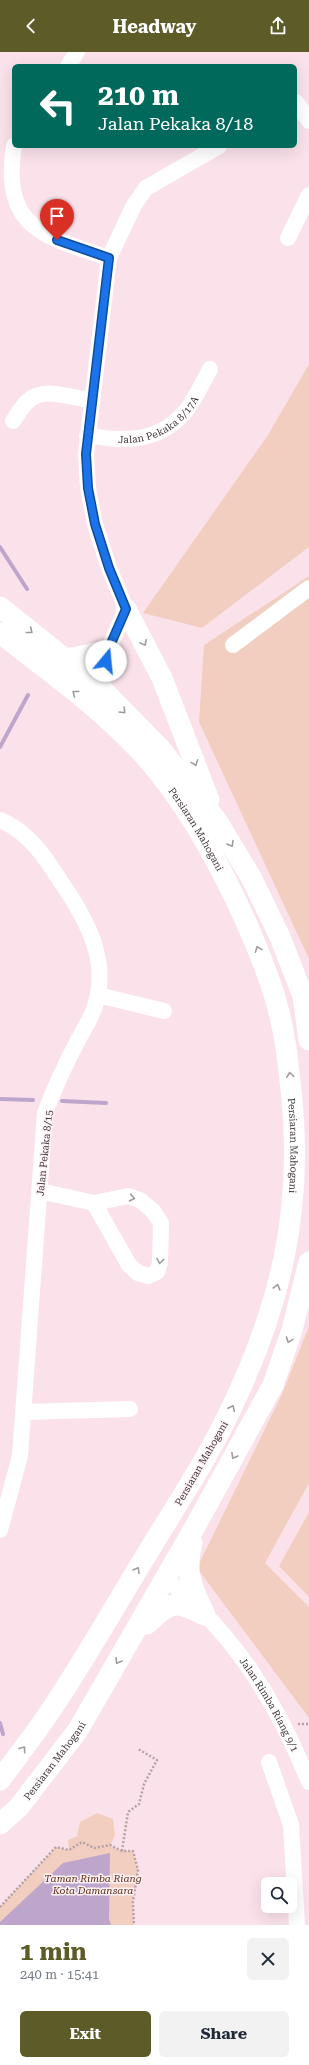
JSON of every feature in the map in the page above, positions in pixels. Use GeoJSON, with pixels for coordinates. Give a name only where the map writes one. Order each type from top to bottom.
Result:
{"type":"FeatureCollection","features":[{"type":"Feature","properties":{"kind":"main road","name":"Persiaran Mahogani"},"geometry":{"type":"LineString","coordinates":[[0,607],[100,687],[159,747],[217,821],[256,886],[280,937],[306,1004],[309,1040]]}},
{"type":"Feature","properties":{"kind":"main road"},"geometry":{"type":"LineString","coordinates":[[126,609],[162,678],[217,821]]}},
{"type":"Feature","properties":{"kind":"main road","name":"Persiaran Mahogani"},"geometry":{"type":"LineString","coordinates":[[0,633],[106,718],[143,754],[181,802],[230,886],[257,947],[278,1006],[289,1070],[295,1126],[295,1181],[290,1233],[282,1271],[268,1322],[249,1371],[228,1417],[200,1467],[51,1711],[0,1780]]}},
{"type":"Feature","properties":{"kind":"main road","name":"Persiaran Mahogani"},"geometry":{"type":"LineString","coordinates":[[0,1824],[19,1807],[78,1730],[166,1580],[273,1385],[292,1330],[309,1262]]}},
{"type":"Feature","properties":{"kind":"main road"},"geometry":{"type":"LineString","coordinates":[[51,1711],[76,1691],[138,1592],[148,1584],[166,1580],[160,1564],[161,1558],[193,1494],[199,1477],[200,1467]]}},
{"type":"Feature","properties":{"kind":"main road"},"geometry":{"type":"LineString","coordinates":[[196,1525],[188,1566],[194,1592],[205,1614]]}},
{"type":"Feature","properties":{"kind":"main road"},"geometry":{"type":"LineString","coordinates":[[132,1639],[156,1615],[170,1605],[185,1606],[205,1614]]}},
{"type":"Feature","properties":{"kind":"street"},"geometry":{"type":"LineString","coordinates":[[69,64],[77,52]]}},
{"type":"Feature","properties":{"kind":"street"},"geometry":{"type":"LineString","coordinates":[[300,100],[309,121]]}},
{"type":"Feature","properties":{"kind":"street"},"geometry":{"type":"LineString","coordinates":[[13,148],[7,163],[5,180],[6,204],[12,216],[31,231],[109,258]]}},
{"type":"Feature","properties":{"kind":"street"},"geometry":{"type":"LineString","coordinates":[[106,718],[99,700],[100,687],[109,648],[126,609],[109,568],[95,524],[88,488],[86,454],[87,435],[109,258],[134,205],[146,188],[216,148]]}},
{"type":"Feature","properties":{"kind":"street"},"geometry":{"type":"LineString","coordinates":[[288,238],[309,195]]}},
{"type":"Feature","properties":{"kind":"street","name":"Jalan Pekaka 8/17A"},"geometry":{"type":"LineString","coordinates":[[87,435],[115,440],[132,440],[149,436],[166,428],[184,413],[210,369]]}},
{"type":"Feature","properties":{"kind":"street"},"geometry":{"type":"LineString","coordinates":[[13,421],[28,401],[35,396],[44,393],[92,401]]}},
{"type":"Feature","properties":{"kind":"street"},"geometry":{"type":"LineString","coordinates":[[233,645],[309,588]]}},
{"type":"Feature","properties":{"kind":"street"},"geometry":{"type":"LineString","coordinates":[[63,657],[109,648]]}},
{"type":"Feature","properties":{"kind":"street","name":"Jalan Pekaka 8/15"},"geometry":{"type":"LineString","coordinates":[[0,820],[23,834],[45,857],[83,913],[95,942],[99,966],[98,995],[95,1006],[56,1083],[46,1113],[20,1456],[0,1530]]}},
{"type":"Feature","properties":{"kind":"street"},"geometry":{"type":"LineString","coordinates":[[98,995],[164,1011]]}},
{"type":"Feature","properties":{"kind":"street"},"geometry":{"type":"LineString","coordinates":[[40,1191],[94,1203],[128,1196],[140,1200],[161,1222],[160,1263],[157,1272],[148,1276],[138,1272],[129,1265],[94,1203]]}},
{"type":"Feature","properties":{"kind":"street"},"geometry":{"type":"LineString","coordinates":[[23,1412],[130,1409]]}},
{"type":"Feature","properties":{"kind":"street","name":"Jalan Rimba Riang 9/1"},"geometry":{"type":"LineString","coordinates":[[166,1580],[196,1604],[237,1650],[266,1692],[309,1782]]}},
{"type":"Feature","properties":{"kind":"street"},"geometry":{"type":"LineString","coordinates":[[269,1762],[291,1825],[301,1924]]}},
{"type":"Feature","properties":{"kind":"path"},"geometry":{"type":"LineString","coordinates":[[122,1851],[128,1812],[139,1804],[144,1784],[157,1760],[138,1749]]}},
{"type":"Feature","properties":{"kind":"path"},"geometry":{"type":"LineString","coordinates":[[0,1907],[56,1847],[69,1850],[82,1842],[94,1848],[110,1846],[122,1851],[133,1851],[138,1870],[132,1902],[134,1925]]}},
{"type":"Feature","properties":{"kind":"green space"},"geometry":{"type":"Polygon","coordinates":[[[309,364],[309,547],[202,628],[143,613],[268,435],[309,364]]]}},
{"type":"Feature","properties":{"kind":"green space"},"geometry":{"type":"Polygon","coordinates":[[[309,576],[309,959],[199,722],[204,645],[309,576]]]}},
{"type":"Feature","properties":{"kind":"green space"},"geometry":{"type":"Polygon","coordinates":[[[309,1326],[309,1483],[265,1563],[309,1607],[309,1718],[197,1568],[283,1392],[309,1326]]]}},
{"type":"Feature","properties":{"kind":"green space"},"geometry":{"type":"Polygon","coordinates":[[[309,1512],[309,1597],[279,1566],[309,1512]]]}},
{"type":"Feature","properties":{"kind":"green space","name":"Taman Rimba Riang Kota Damansara"},"geometry":{"type":"Polygon","coordinates":[[[97,1813],[113,1819],[115,1835],[110,1846],[122,1851],[133,1851],[138,1870],[133,1902],[134,1925],[0,1925],[0,1907],[56,1847],[69,1850],[68,1840],[77,1836],[80,1822],[97,1813]]]}},
{"type":"Feature","properties":{"kind":"shaded area"},"geometry":{"type":"Polygon","coordinates":[[[110,1853],[109,1919],[111,1925],[0,1925],[0,1922],[63,1863],[110,1853]]]}},
{"type":"Feature","properties":{"kind":"waterway"},"geometry":{"type":"LineString","coordinates":[[0,547],[27,589]]}},
{"type":"Feature","properties":{"kind":"waterway"},"geometry":{"type":"LineString","coordinates":[[0,747],[28,695]]}},
{"type":"Feature","properties":{"kind":"waterway"},"geometry":{"type":"LineString","coordinates":[[0,1099],[33,1100]]}},
{"type":"Feature","properties":{"kind":"waterway"},"geometry":{"type":"LineString","coordinates":[[62,1101],[106,1103]]}},
{"type":"Feature","properties":{"kind":"waterway"},"geometry":{"type":"LineString","coordinates":[[0,1723],[3,1734]]}},
{"type":"Feature","properties":{"kind":"route"},"geometry":{"type":"LineString","coordinates":[[57,240],[109,258],[87,435],[86,454],[88,488],[95,524],[119,596],[126,609],[109,648],[106,661]]}}]}
